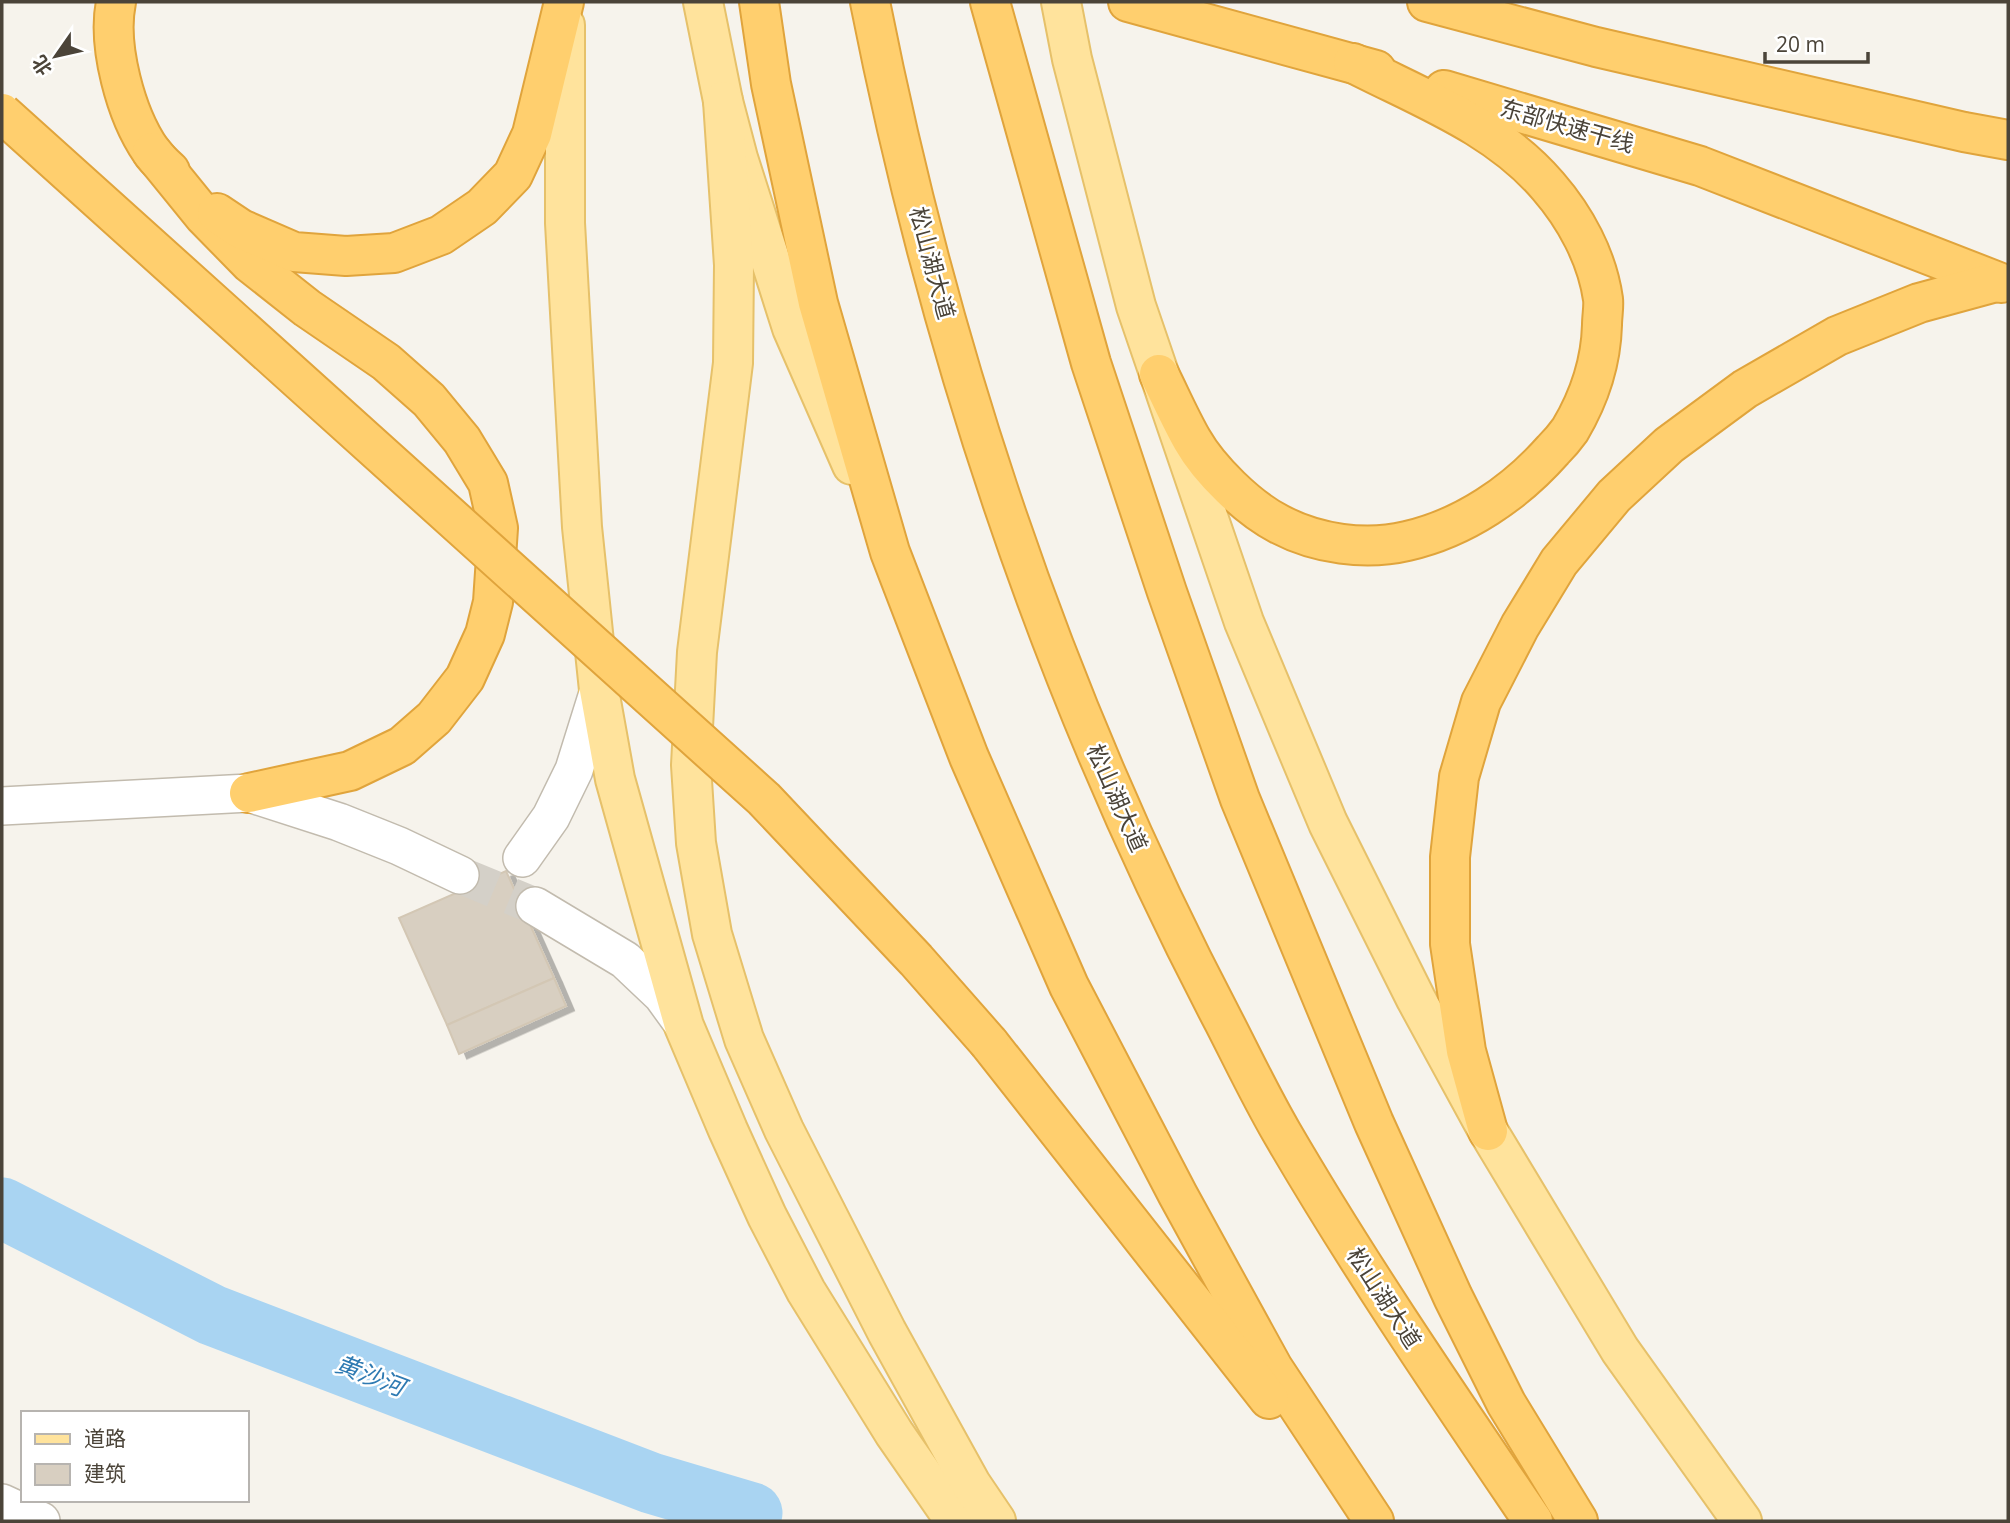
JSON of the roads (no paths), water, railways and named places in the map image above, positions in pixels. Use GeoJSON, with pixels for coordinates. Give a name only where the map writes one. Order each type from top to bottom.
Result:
{"type":"FeatureCollection","features":[{"type":"Feature","properties":{"kind":"highway"},"geometry":{"type":"LineString","coordinates":[[116,2],[116,55],[129,110],[152,152],[204,216],[250,263],[307,308],[386,362],[429,400],[462,440],[488,483],[498,528],[493,603],[485,634],[465,678],[434,718],[402,746],[349,771],[249,793]]}},
{"type":"Feature","properties":{"kind":"highway"},"geometry":{"type":"LineString","coordinates":[[152,152],[200,202],[241,229],[294,252],[346,256],[394,253],[441,235],[482,207],[513,175],[532,134],[564,2]]}},
{"type":"Feature","properties":{"kind":"highway"},"geometry":{"type":"LineString","coordinates":[[759,2],[771,84],[818,303],[890,552],[969,757],[1069,986],[1178,1195],[1273,1368],[1374,1521]]}},
{"type":"Feature","properties":{"kind":"highway","name":"松山湖大道"},"geometry":{"type":"LineString","coordinates":[[870,2],[936,287],[1003,507],[1082,718],[1176,930],[1281,1131],[1383,1300],[1533,1521]]}},
{"type":"Feature","properties":{"kind":"highway"},"geometry":{"type":"LineString","coordinates":[[990,2],[1091,363],[1167,592],[1240,799],[1374,1124],[1453,1297],[1506,1403],[1578,1521]]}},
{"type":"Feature","properties":{"kind":"highway","name":"东部快速干线"},"geometry":{"type":"LineString","coordinates":[[1128,2],[1353,63],[1700,166],[2002,283]]}},
{"type":"Feature","properties":{"kind":"highway"},"geometry":{"type":"LineString","coordinates":[[1427,2],[1596,47],[2008,140]]}},
{"type":"Feature","properties":{"kind":"highway"},"geometry":{"type":"LineString","coordinates":[[1520,2],[1596,47]]}},
{"type":"Feature","properties":{"kind":"highway"},"geometry":{"type":"LineString","coordinates":[[1159,374],[1193,441],[1214,470],[1244,499],[1277,523],[1314,539],[1359,546],[1406,541],[1454,525],[1498,500],[1535,470],[1569,432],[1593,379],[1601,345],[1603,300],[1593,257],[1572,218],[1548,186],[1521,157],[1489,133],[1353,63]]}},
{"type":"Feature","properties":{"kind":"highway"},"geometry":{"type":"LineString","coordinates":[[2,113],[764,799],[916,960],[989,1043],[1365,1521]]}},
{"type":"Feature","properties":{"kind":"highway"},"geometry":{"type":"LineString","coordinates":[[1488,1131],[1466,1051],[1450,944],[1450,857],[1459,776],[1480,702],[1520,626],[1559,562],[1614,496],[1669,445],[1734,397],[1837,336],[1919,303],[2002,283]]}},
{"type":"Feature","properties":{"kind":"main road"},"geometry":{"type":"LineString","coordinates":[[564,2],[565,223],[582,527],[599,690],[615,779],[684,1026],[767,1216],[806,1292],[894,1433],[955,1521]]}},
{"type":"Feature","properties":{"kind":"main road"},"geometry":{"type":"LineString","coordinates":[[704,2],[723,101],[738,158],[792,328],[890,552]]}},
{"type":"Feature","properties":{"kind":"main road"},"geometry":{"type":"LineString","coordinates":[[1061,2],[1072,59],[1136,306],[1244,622],[1328,823],[1410,988],[1488,1131],[1620,1350],[1742,1521]]}},
{"type":"Feature","properties":{"kind":"main road"},"geometry":{"type":"LineString","coordinates":[[723,101],[734,265],[733,363],[696,652],[691,765],[696,843],[712,934],[744,1038],[784,1130],[887,1332],[971,1484],[996,1521]]}},
{"type":"Feature","properties":{"kind":"street"},"geometry":{"type":"LineString","coordinates":[[522,859],[551,817],[574,770],[599,690]]}},
{"type":"Feature","properties":{"kind":"street"},"geometry":{"type":"LineString","coordinates":[[2,806],[249,793],[339,822],[460,875]]}},
{"type":"Feature","properties":{"kind":"street"},"geometry":{"type":"LineString","coordinates":[[535,906],[625,960],[662,995],[684,1026]]}},
{"type":"Feature","properties":{"kind":"street"},"geometry":{"type":"LineString","coordinates":[[2,1503],[41,1521]]}},
{"type":"Feature","properties":{"kind":"waterway","name":"黄沙河"},"geometry":{"type":"LineString","coordinates":[[2,1208],[212,1315],[651,1483],[752,1513]]}},
{"type":"Feature","properties":{"kind":"tunnel"},"geometry":{"type":"LineString","coordinates":[[460,875],[535,906]]}}]}
